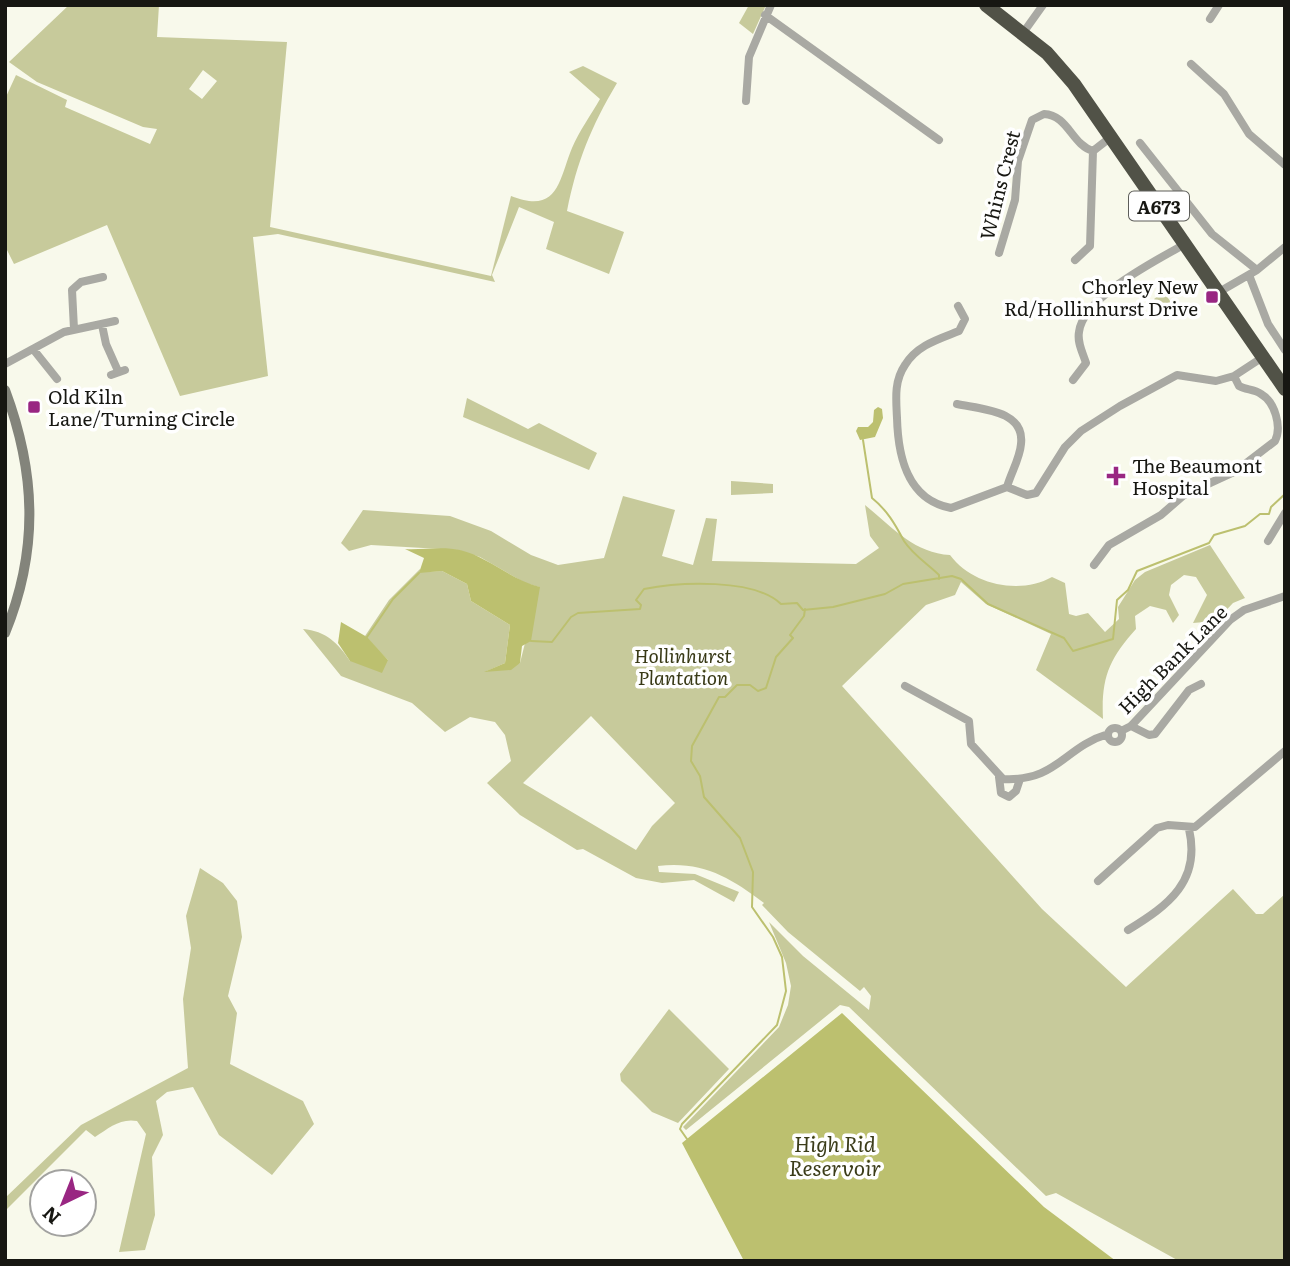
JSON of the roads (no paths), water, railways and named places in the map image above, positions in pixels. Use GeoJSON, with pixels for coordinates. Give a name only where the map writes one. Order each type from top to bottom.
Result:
{"type":"FeatureCollection","features":[{"type":"Feature","properties":{"kind":"highway","name":"A673"},"geometry":{"type":"LineString","coordinates":[[986,5],[1023,33],[1063,70],[1285,389]]}},
{"type":"Feature","properties":{"kind":"main road"},"geometry":{"type":"LineString","coordinates":[[5,390],[25,455],[31,528],[18,594],[5,633]]}},
{"type":"Feature","properties":{"kind":"street"},"geometry":{"type":"LineString","coordinates":[[746,101],[749,57],[771,5]]}},
{"type":"Feature","properties":{"kind":"street"},"geometry":{"type":"LineString","coordinates":[[1023,33],[1043,5]]}},
{"type":"Feature","properties":{"kind":"street"},"geometry":{"type":"LineString","coordinates":[[1210,19],[1219,5]]}},
{"type":"Feature","properties":{"kind":"street"},"geometry":{"type":"LineString","coordinates":[[765,15],[939,140]]}},
{"type":"Feature","properties":{"kind":"street"},"geometry":{"type":"LineString","coordinates":[[1196,54],[1189,65],[1224,94],[1249,134],[1285,165]]}},
{"type":"Feature","properties":{"kind":"street","name":"Whins Crest"},"geometry":{"type":"LineString","coordinates":[[999,253],[1015,200],[1018,161],[1032,120],[1044,114],[1055,116],[1080,145],[1094,151]]}},
{"type":"Feature","properties":{"kind":"street"},"geometry":{"type":"LineString","coordinates":[[1075,260],[1090,246],[1094,151],[1111,137]]}},
{"type":"Feature","properties":{"kind":"street"},"geometry":{"type":"LineString","coordinates":[[1140,143],[1150,148],[1212,234],[1253,272],[1268,324],[1285,350]]}},
{"type":"Feature","properties":{"kind":"street"},"geometry":{"type":"LineString","coordinates":[[1073,380],[1086,365],[1079,338],[1083,320],[1124,279],[1185,243]]}},
{"type":"Feature","properties":{"kind":"street"},"geometry":{"type":"LineString","coordinates":[[1219,292],[1253,272],[1285,247]]}},
{"type":"Feature","properties":{"kind":"street"},"geometry":{"type":"LineString","coordinates":[[74,329],[72,290],[92,276],[103,277]]}},
{"type":"Feature","properties":{"kind":"street"},"geometry":{"type":"LineString","coordinates":[[957,404],[1004,414],[1016,426],[1022,442],[1007,486],[960,507],[942,507],[927,499],[913,485],[900,454],[896,392],[907,361],[925,345],[959,331],[965,319],[958,306]]}},
{"type":"Feature","properties":{"kind":"street"},"geometry":{"type":"LineString","coordinates":[[5,364],[74,329],[115,321]]}},
{"type":"Feature","properties":{"kind":"street"},"geometry":{"type":"LineString","coordinates":[[102,325],[118,372]]}},
{"type":"Feature","properties":{"kind":"street"},"geometry":{"type":"LineString","coordinates":[[33,349],[46,372],[57,379]]}},
{"type":"Feature","properties":{"kind":"street"},"geometry":{"type":"LineString","coordinates":[[1007,486],[1027,495],[1036,493],[1061,452],[1081,431],[1177,375],[1211,382],[1234,376],[1263,357]]}},
{"type":"Feature","properties":{"kind":"street"},"geometry":{"type":"LineString","coordinates":[[1094,565],[1108,545],[1161,515],[1184,495],[1236,471],[1275,441],[1278,424],[1268,401],[1261,394],[1238,386],[1234,376]]}},
{"type":"Feature","properties":{"kind":"street"},"geometry":{"type":"LineString","coordinates":[[1267,543],[1285,513]]}},
{"type":"Feature","properties":{"kind":"street","name":"High Bank Lane"},"geometry":{"type":"LineString","coordinates":[[1020,779],[1049,772],[1079,748],[1108,734],[1110,740],[1116,742],[1121,737],[1121,731],[1131,726],[1230,620],[1244,610],[1285,596]]}},
{"type":"Feature","properties":{"kind":"street"},"geometry":{"type":"LineString","coordinates":[[1131,726],[1149,736],[1155,734],[1189,690],[1201,684]]}},
{"type":"Feature","properties":{"kind":"street"},"geometry":{"type":"LineString","coordinates":[[905,686],[969,721],[971,744],[999,777],[1002,793],[1009,797],[1016,791],[1020,779],[999,777]]}},
{"type":"Feature","properties":{"kind":"street"},"geometry":{"type":"LineString","coordinates":[[1098,881],[1157,828],[1168,825],[1189,829],[1285,751]]}},
{"type":"Feature","properties":{"kind":"street"},"geometry":{"type":"LineString","coordinates":[[1128,930],[1150,916],[1187,881],[1191,866],[1189,829]]}},
{"type":"Feature","properties":{"kind":"water"},"geometry":{"type":"Polygon","coordinates":[[[878,407],[882,409],[883,418],[875,437],[860,440],[856,431],[858,427],[868,427],[873,422],[874,410],[878,407]]]}},
{"type":"Feature","properties":{"kind":"water"},"geometry":{"type":"Polygon","coordinates":[[[447,548],[471,553],[529,584],[540,587],[531,641],[522,646],[520,663],[511,670],[484,672],[505,663],[510,625],[471,601],[467,584],[442,571],[419,573],[424,558],[405,549],[447,548]]]}},
{"type":"Feature","properties":{"kind":"water"},"geometry":{"type":"Polygon","coordinates":[[[341,622],[367,637],[388,660],[382,673],[350,661],[338,643],[341,622]]]}},
{"type":"Feature","properties":{"kind":"water","name":"High Rid Reservoir"},"geometry":{"type":"Polygon","coordinates":[[[842,1013],[1044,1207],[1116,1261],[744,1261],[682,1143],[842,1013]]]}},
{"type":"Feature","properties":{"kind":"waterway"},"geometry":{"type":"LineString","coordinates":[[863,440],[872,498],[882,507],[908,546],[939,575],[939,579]]}},
{"type":"Feature","properties":{"kind":"waterway"},"geometry":{"type":"LineString","coordinates":[[531,641],[552,642],[571,617],[578,613],[640,609],[641,605],[636,600],[644,589],[696,584],[735,586],[769,596],[781,604],[797,603],[803,610],[833,607],[885,594],[903,584],[952,576],[961,579],[988,604],[1064,638],[1073,651],[1113,639],[1117,600],[1128,590],[1137,571],[1209,543],[1214,535],[1245,526],[1260,514],[1269,514],[1271,507],[1285,494]]}},
{"type":"Feature","properties":{"kind":"waterway"},"geometry":{"type":"LineString","coordinates":[[367,637],[393,599],[419,573]]}},
{"type":"Feature","properties":{"kind":"waterway"},"geometry":{"type":"LineString","coordinates":[[687,1139],[680,1129],[682,1124],[777,1025],[786,991],[782,957],[773,937],[752,907],[753,872],[740,838],[704,797],[700,776],[691,761],[692,746],[719,697],[725,697],[737,685],[750,685],[758,691],[766,688],[776,657],[793,638],[790,635],[804,616],[805,609]]}},
{"type":"Feature","properties":{"kind":"place","name":"Chorley New Rd/Hollinhurst Drive"},"geometry":{"type":"Point","coordinates":[1212,297]}},
{"type":"Feature","properties":{"kind":"place","name":"Old Kiln Lane/Turning Circle"},"geometry":{"type":"Point","coordinates":[34,407]}},
{"type":"Feature","properties":{"kind":"place","name":"The Beaumont Hospital"},"geometry":{"type":"Point","coordinates":[1116,476]}},
{"type":"Feature","properties":{"kind":"park label","name":"Hollinhurst Plantation"},"geometry":{"type":"Point","coordinates":[683,666]}}]}
